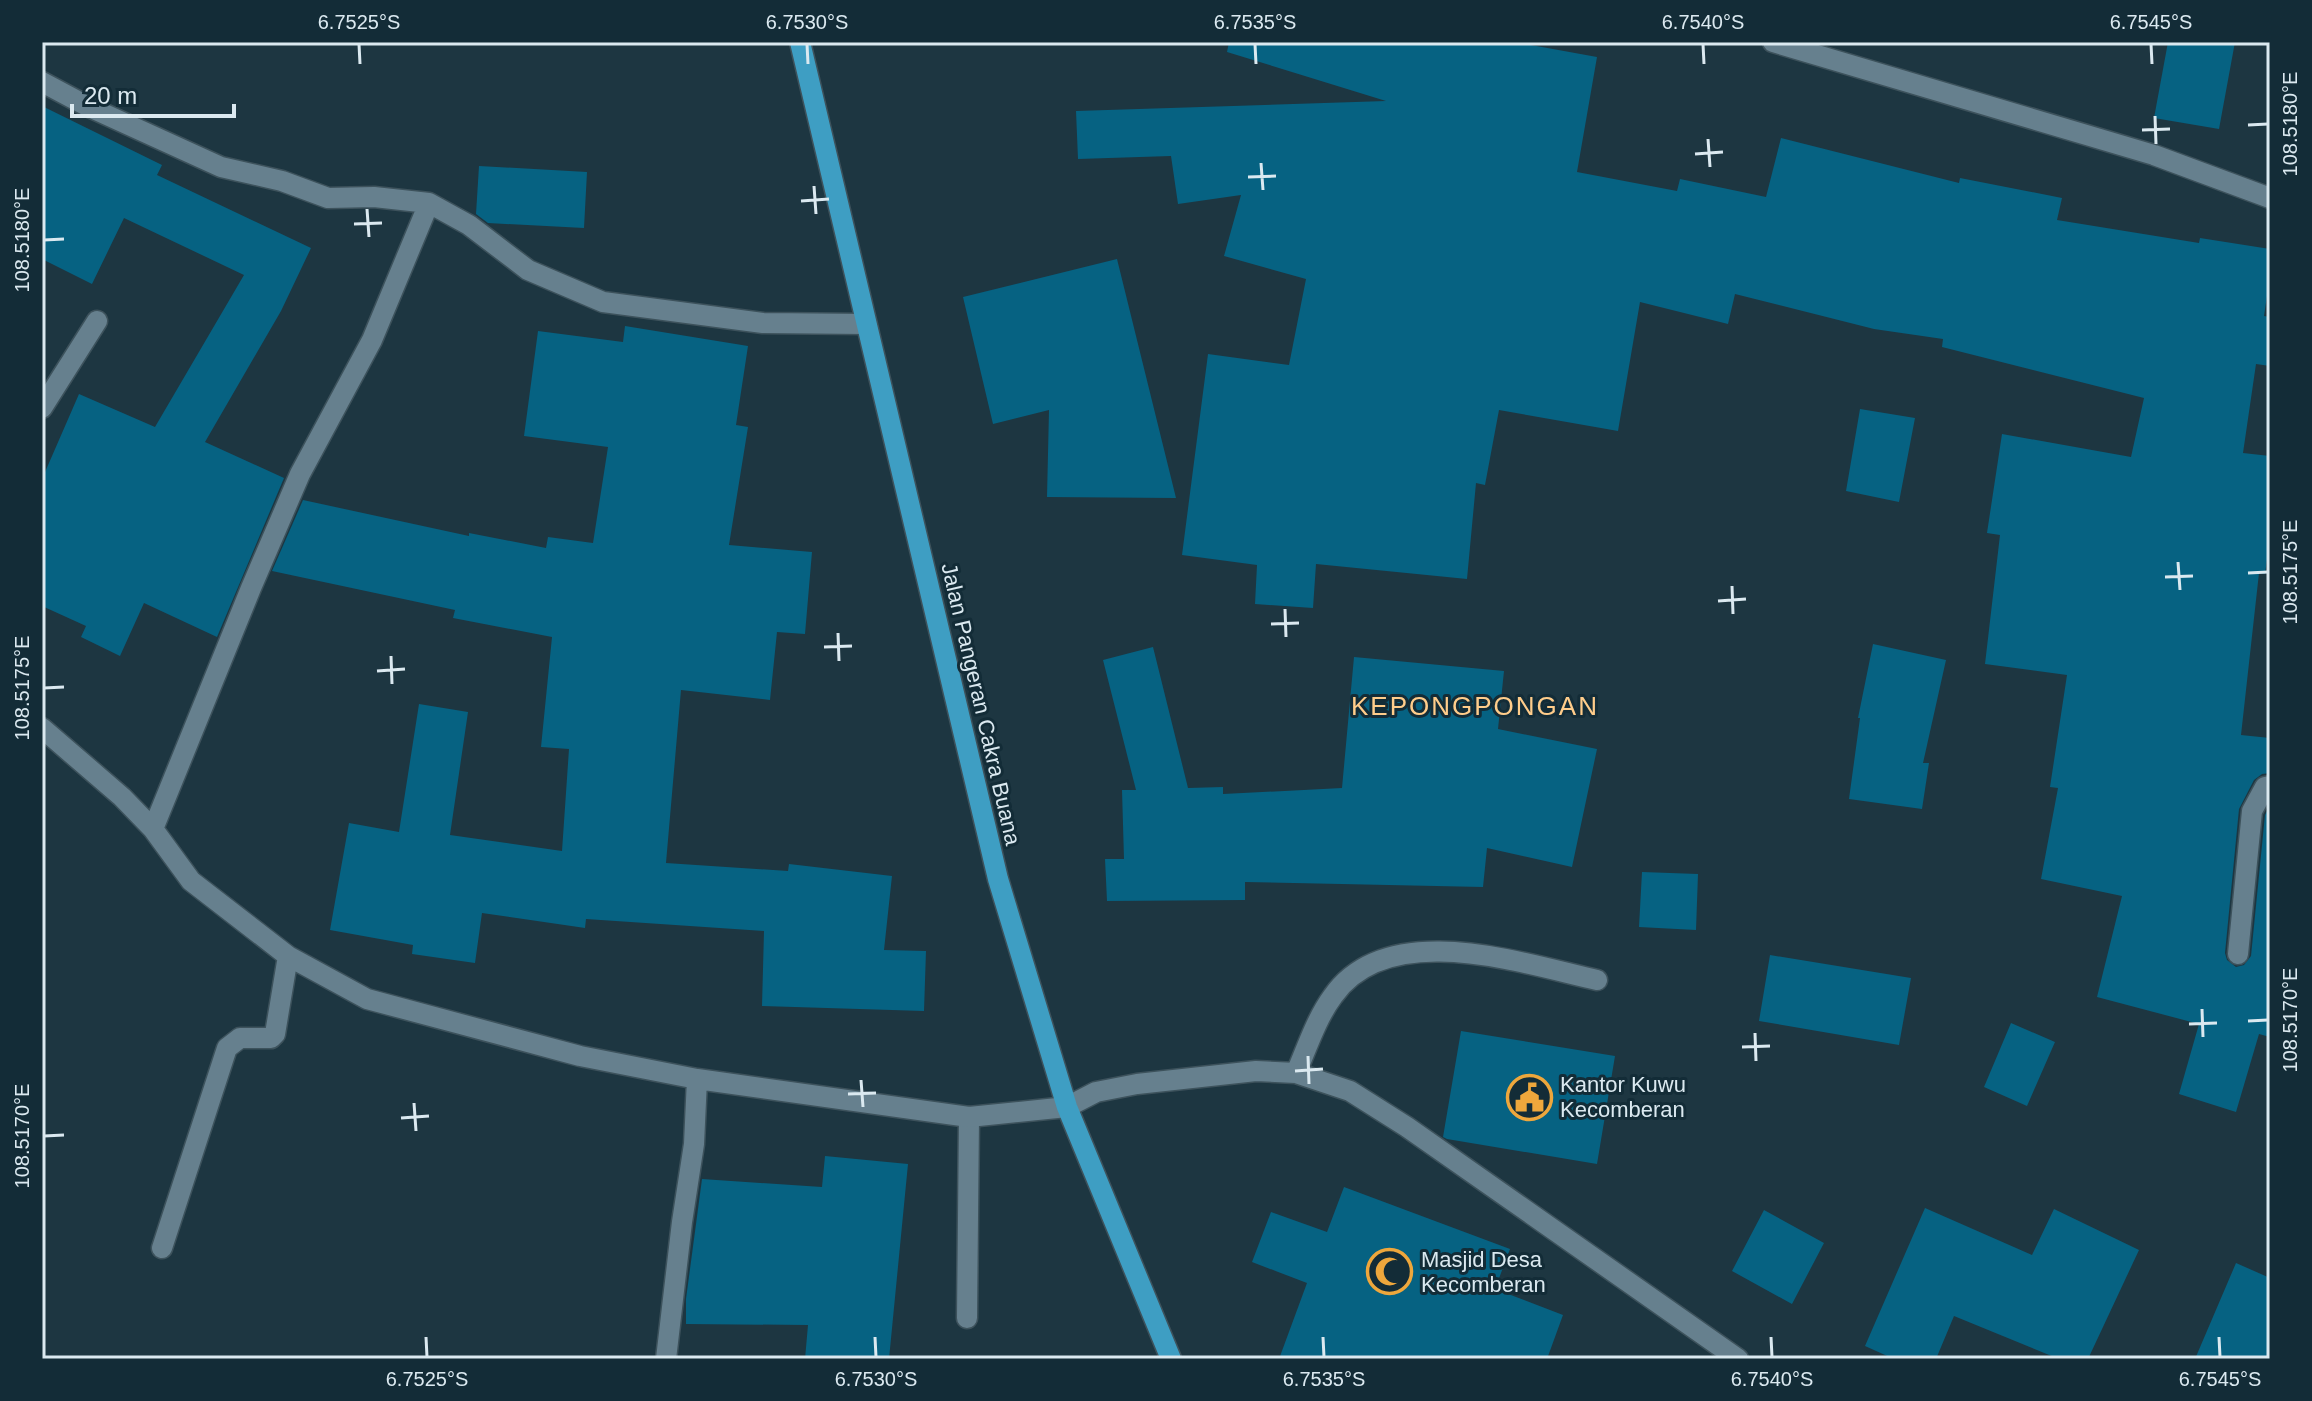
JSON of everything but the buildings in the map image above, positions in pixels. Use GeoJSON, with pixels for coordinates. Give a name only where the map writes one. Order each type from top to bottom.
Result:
{"type":"FeatureCollection","features":[{"type":"Feature","properties":{"kind":"main road","name":"Jalan Pangeran Cakra Buana"},"geometry":{"type":"LineString","coordinates":[[800,42],[998,879],[1067,1107],[1171,1359]]}},
{"type":"Feature","properties":{"kind":"street"},"geometry":{"type":"LineString","coordinates":[[1773,42],[2154,155],[2270,198]]}},
{"type":"Feature","properties":{"kind":"street"},"geometry":{"type":"LineString","coordinates":[[42,82],[221,167],[282,181],[328,198],[374,197],[429,203],[469,225],[528,270],[603,302],[763,323],[866,324]]}},
{"type":"Feature","properties":{"kind":"street"},"geometry":{"type":"LineString","coordinates":[[153,829],[300,474],[372,340],[429,203]]}},
{"type":"Feature","properties":{"kind":"street"},"geometry":{"type":"LineString","coordinates":[[42,408],[97,321]]}},
{"type":"Feature","properties":{"kind":"street"},"geometry":{"type":"LineString","coordinates":[[42,728],[122,797],[153,829],[191,881],[288,956],[367,999],[580,1056],[697,1079],[969,1117],[1067,1107],[1096,1092],[1137,1084],[1256,1071],[1296,1073],[1350,1091],[1407,1127],[1738,1359]]}},
{"type":"Feature","properties":{"kind":"street"},"geometry":{"type":"LineString","coordinates":[[2238,954],[2252,811],[2265,787],[2270,786]]}},
{"type":"Feature","properties":{"kind":"street"},"geometry":{"type":"LineString","coordinates":[[1296,1073],[1334,993],[1356,972],[1395,954],[1467,952],[1597,980]]}},
{"type":"Feature","properties":{"kind":"street"},"geometry":{"type":"LineString","coordinates":[[162,1248],[227,1048],[240,1038],[271,1038],[275,1034],[288,956]]}},
{"type":"Feature","properties":{"kind":"street"},"geometry":{"type":"LineString","coordinates":[[666,1359],[694,1144],[697,1079]]}},
{"type":"Feature","properties":{"kind":"street"},"geometry":{"type":"LineString","coordinates":[[967,1318],[969,1117]]}},
{"type":"Feature","properties":{"kind":"place","name":"Kantor Kuwu Kecomberan"},"geometry":{"type":"Point","coordinates":[1529,1097]}},
{"type":"Feature","properties":{"kind":"place","name":"Masjid Desa Kecomberan"},"geometry":{"type":"Point","coordinates":[1390,1272]}},
{"type":"Feature","properties":{"kind":"district","name":"KEPONGPONGAN"},"geometry":{"type":"Point","coordinates":[1475,706]}}]}
